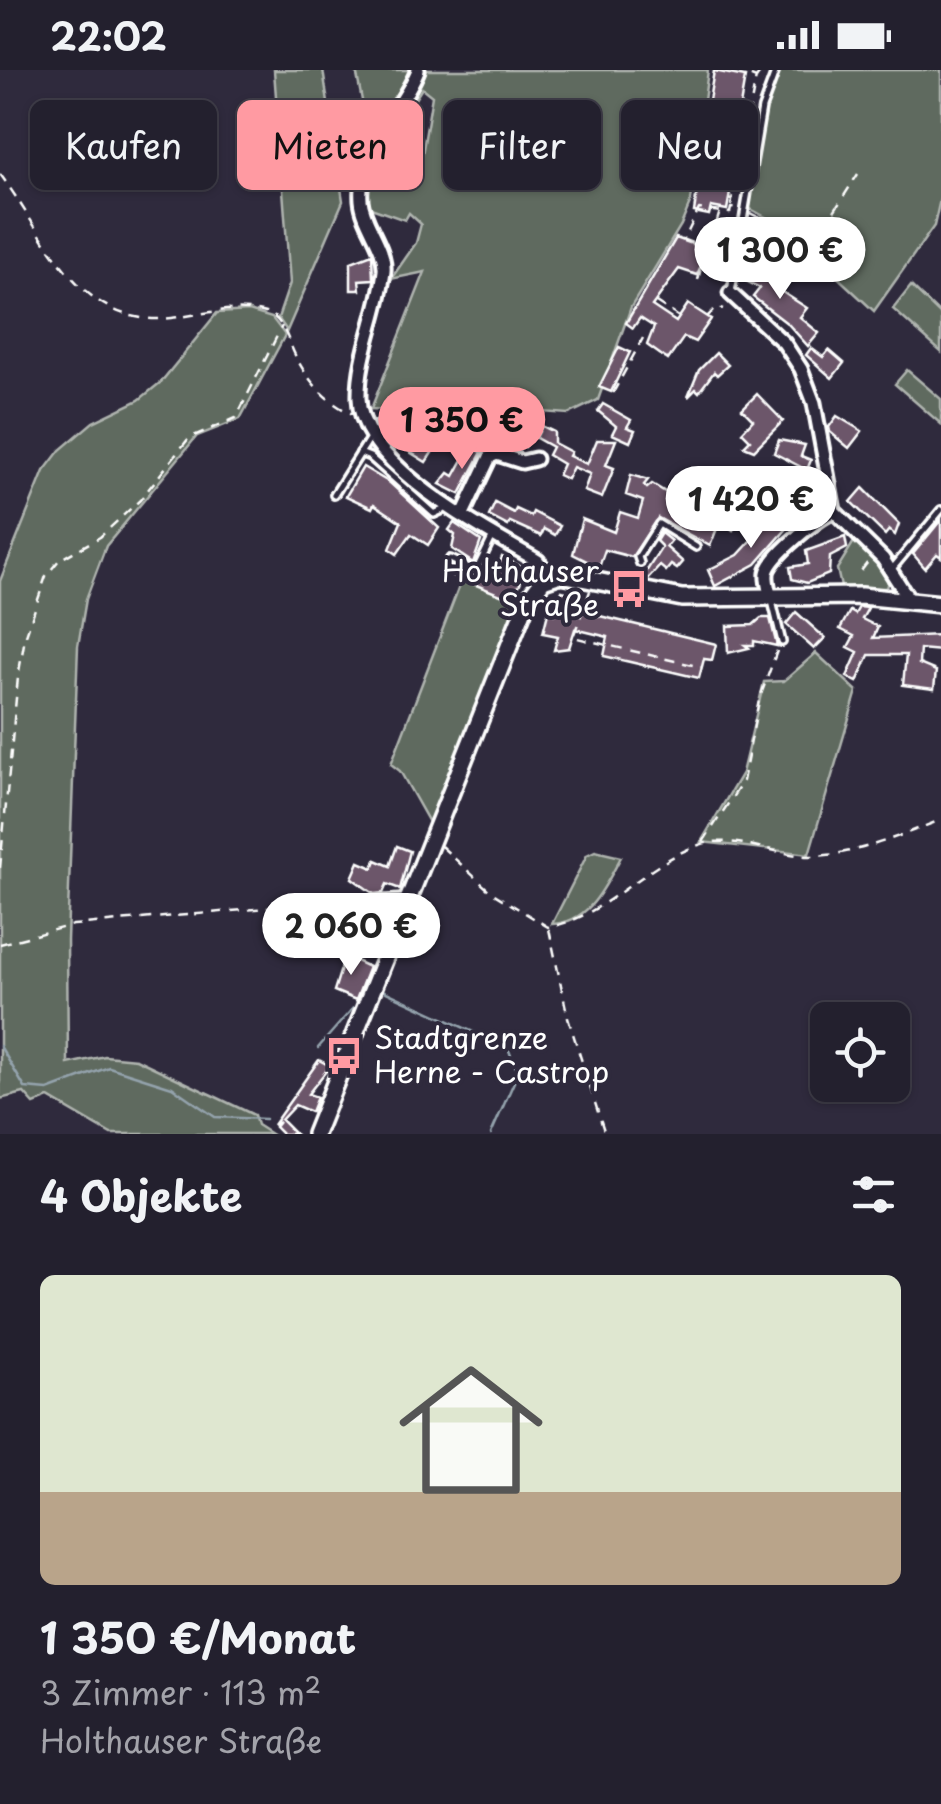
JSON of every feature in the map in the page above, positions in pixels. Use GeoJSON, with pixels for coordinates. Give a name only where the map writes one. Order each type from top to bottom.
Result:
{"type":"FeatureCollection","features":[{"type":"Feature","properties":{"kind":"main road"},"geometry":{"type":"LineString","coordinates":[[314,1134],[526,601],[549,577],[569,575],[682,598],[941,604]]}},
{"type":"Feature","properties":{"kind":"street"},"geometry":{"type":"LineString","coordinates":[[418,70],[374,138],[364,170],[362,210],[384,265],[358,393],[360,418],[396,478],[538,561],[549,577]]}},
{"type":"Feature","properties":{"kind":"street"},"geometry":{"type":"LineString","coordinates":[[730,293],[784,343],[801,369],[814,403],[834,511],[891,570],[910,601]]}},
{"type":"Feature","properties":{"kind":"street"},"geometry":{"type":"LineString","coordinates":[[463,514],[490,457],[496,454],[522,462],[535,460]]}},
{"type":"Feature","properties":{"kind":"street"},"geometry":{"type":"LineString","coordinates":[[771,598],[767,576],[770,565],[812,524],[834,511]]}},
{"type":"Feature","properties":{"kind":"lane"},"geometry":{"type":"LineString","coordinates":[[730,293],[742,209],[776,70]]}},
{"type":"Feature","properties":{"kind":"lane"},"geometry":{"type":"LineString","coordinates":[[334,496],[372,434]]}},
{"type":"Feature","properties":{"kind":"lane"},"geometry":{"type":"LineString","coordinates":[[360,454],[396,478]]}},
{"type":"Feature","properties":{"kind":"lane"},"geometry":{"type":"LineString","coordinates":[[891,570],[941,510]]}},
{"type":"Feature","properties":{"kind":"lane"},"geometry":{"type":"LineString","coordinates":[[640,563],[638,557],[659,524],[696,547]]}},
{"type":"Feature","properties":{"kind":"lane"},"geometry":{"type":"LineString","coordinates":[[450,559],[476,572],[494,534]]}},
{"type":"Feature","properties":{"kind":"lane"},"geometry":{"type":"LineString","coordinates":[[771,598],[782,642]]}},
{"type":"Feature","properties":{"kind":"lane"},"geometry":{"type":"LineString","coordinates":[[329,903],[409,898]]}},
{"type":"Feature","properties":{"kind":"path"},"geometry":{"type":"LineString","coordinates":[[737,70],[770,86]]}},
{"type":"Feature","properties":{"kind":"path"},"geometry":{"type":"LineString","coordinates":[[708,249],[684,240],[684,234],[698,208],[730,212],[756,78],[762,70]]}},
{"type":"Feature","properties":{"kind":"path"},"geometry":{"type":"LineString","coordinates":[[0,174],[68,277],[100,304],[130,316],[159,320],[256,310],[272,315],[319,391],[336,407],[360,418]]}},
{"type":"Feature","properties":{"kind":"path"},"geometry":{"type":"LineString","coordinates":[[731,208],[742,209],[807,243],[815,241],[858,174]]}},
{"type":"Feature","properties":{"kind":"path"},"geometry":{"type":"LineString","coordinates":[[698,280],[720,210]]}},
{"type":"Feature","properties":{"kind":"path"},"geometry":{"type":"LineString","coordinates":[[656,302],[679,317]]}},
{"type":"Feature","properties":{"kind":"path"},"geometry":{"type":"LineString","coordinates":[[707,316],[717,307],[723,309]]}},
{"type":"Feature","properties":{"kind":"path"},"geometry":{"type":"LineString","coordinates":[[0,868],[18,677],[25,638],[46,576],[59,560],[100,538],[127,512],[189,438],[241,413],[282,326]]}},
{"type":"Feature","properties":{"kind":"path"},"geometry":{"type":"LineString","coordinates":[[614,393],[643,338]]}},
{"type":"Feature","properties":{"kind":"path"},"geometry":{"type":"LineString","coordinates":[[862,571],[875,552]]}},
{"type":"Feature","properties":{"kind":"path"},"geometry":{"type":"LineString","coordinates":[[596,581],[579,612],[573,638],[701,667]]}},
{"type":"Feature","properties":{"kind":"path"},"geometry":{"type":"LineString","coordinates":[[432,840],[491,892],[548,927],[576,920],[702,844],[743,781],[759,700],[782,642]]}},
{"type":"Feature","properties":{"kind":"path"},"geometry":{"type":"LineString","coordinates":[[702,844],[809,856],[892,838],[941,820]]}},
{"type":"Feature","properties":{"kind":"path"},"geometry":{"type":"LineString","coordinates":[[0,944],[73,925],[329,903]]}},
{"type":"Feature","properties":{"kind":"path"},"geometry":{"type":"LineString","coordinates":[[548,927],[568,1018],[605,1134]]}},
{"type":"Feature","properties":{"kind":"green space"},"geometry":{"type":"Polygon","coordinates":[[[274,70],[323,70],[328,100],[276,100],[274,70]]]}},
{"type":"Feature","properties":{"kind":"green space"},"geometry":{"type":"Polygon","coordinates":[[[356,70],[413,70],[393,100],[362,100],[356,70]]]}},
{"type":"Feature","properties":{"kind":"green space"},"geometry":{"type":"Polygon","coordinates":[[[425,70],[708,70],[704,100],[621,100],[621,190],[692,190],[681,225],[631,307],[598,400],[569,414],[488,408],[462,413],[371,409],[425,272],[391,279],[416,243],[421,224],[409,213],[405,220],[368,207],[367,190],[423,190],[423,149],[432,96],[422,88],[414,100],[407,100],[425,70]]]}},
{"type":"Feature","properties":{"kind":"green space"},"geometry":{"type":"Polygon","coordinates":[[[779,70],[941,70],[941,195],[934,226],[874,311],[805,247],[808,240],[747,207],[750,190],[758,190],[758,144],[763,115],[779,70]]]}},
{"type":"Feature","properties":{"kind":"green space"},"geometry":{"type":"Polygon","coordinates":[[[283,190],[341,190],[343,201],[287,331],[278,318],[290,283],[283,190]]]}},
{"type":"Feature","properties":{"kind":"green space"},"geometry":{"type":"Polygon","coordinates":[[[911,286],[941,315],[941,352],[893,309],[911,286]]]}},
{"type":"Feature","properties":{"kind":"green space"},"geometry":{"type":"Polygon","coordinates":[[[249,311],[272,318],[285,335],[240,419],[197,436],[106,546],[86,599],[78,646],[67,940],[68,1064],[105,1056],[136,1059],[254,1115],[257,1125],[271,1134],[111,1134],[49,1098],[34,1104],[24,1093],[0,1099],[0,581],[44,471],[60,450],[93,422],[139,400],[161,382],[217,313],[249,311]]]}},
{"type":"Feature","properties":{"kind":"green space"},"geometry":{"type":"Polygon","coordinates":[[[907,370],[941,399],[941,424],[895,384],[907,370]]]}},
{"type":"Feature","properties":{"kind":"green space"},"geometry":{"type":"Polygon","coordinates":[[[855,540],[889,577],[886,588],[841,587],[837,569],[855,540]]]}},
{"type":"Feature","properties":{"kind":"green space"},"geometry":{"type":"Polygon","coordinates":[[[462,579],[518,602],[430,824],[400,771],[391,764],[462,579]]]}},
{"type":"Feature","properties":{"kind":"green space"},"geometry":{"type":"Polygon","coordinates":[[[816,653],[857,691],[809,854],[701,842],[742,773],[764,682],[784,681],[816,653]]]}},
{"type":"Feature","properties":{"kind":"green space"},"geometry":{"type":"Polygon","coordinates":[[[595,851],[621,857],[586,910],[565,922],[552,924],[587,855],[595,851]]]}},
{"type":"Feature","properties":{"kind":"building"},"geometry":{"type":"Polygon","coordinates":[[[714,71],[745,77],[741,100],[709,100],[714,71]]]}},
{"type":"Feature","properties":{"kind":"building"},"geometry":{"type":"Polygon","coordinates":[[[697,190],[730,190],[727,210],[711,207],[709,215],[694,212],[697,190]]]}},
{"type":"Feature","properties":{"kind":"building"},"geometry":{"type":"Polygon","coordinates":[[[676,238],[728,257],[722,273],[700,268],[697,275],[679,269],[652,306],[676,322],[688,304],[711,319],[695,342],[684,337],[668,360],[647,345],[654,327],[640,318],[633,328],[626,323],[676,238]]]}},
{"type":"Feature","properties":{"kind":"building"},"geometry":{"type":"Polygon","coordinates":[[[372,254],[373,279],[359,280],[360,290],[351,290],[351,262],[372,254]]]}},
{"type":"Feature","properties":{"kind":"building"},"geometry":{"type":"Polygon","coordinates":[[[750,262],[772,271],[778,277],[770,284],[807,308],[800,317],[819,333],[808,346],[788,324],[753,297],[760,288],[746,281],[750,262]]]}},
{"type":"Feature","properties":{"kind":"building"},"geometry":{"type":"Polygon","coordinates":[[[619,347],[630,352],[611,392],[599,387],[619,347]]]}},
{"type":"Feature","properties":{"kind":"building"},"geometry":{"type":"Polygon","coordinates":[[[811,348],[823,357],[829,350],[844,363],[832,378],[806,355],[811,348]]]}},
{"type":"Feature","properties":{"kind":"building"},"geometry":{"type":"Polygon","coordinates":[[[716,353],[728,365],[717,375],[714,372],[699,392],[696,389],[688,397],[699,370],[716,353]]]}},
{"type":"Feature","properties":{"kind":"building"},"geometry":{"type":"Polygon","coordinates":[[[757,394],[783,421],[754,450],[744,446],[750,440],[742,432],[753,420],[742,409],[757,394]]]}},
{"type":"Feature","properties":{"kind":"building"},"geometry":{"type":"Polygon","coordinates":[[[603,404],[631,420],[627,427],[635,430],[630,442],[612,434],[616,426],[598,411],[603,404]]]}},
{"type":"Feature","properties":{"kind":"building"},"geometry":{"type":"Polygon","coordinates":[[[386,412],[396,424],[404,423],[437,445],[426,462],[384,436],[375,421],[386,412]]]}},
{"type":"Feature","properties":{"kind":"building"},"geometry":{"type":"Polygon","coordinates":[[[837,416],[862,431],[849,448],[830,432],[837,416]]]}},
{"type":"Feature","properties":{"kind":"building"},"geometry":{"type":"Polygon","coordinates":[[[493,420],[529,440],[525,447],[521,445],[518,451],[479,433],[484,423],[490,426],[493,420]]]}},
{"type":"Feature","properties":{"kind":"building"},"geometry":{"type":"Polygon","coordinates":[[[542,426],[554,432],[554,443],[571,452],[569,456],[587,464],[597,440],[616,440],[606,465],[614,468],[602,498],[584,491],[590,474],[573,467],[567,479],[558,475],[563,464],[548,455],[552,447],[536,438],[542,426]]]}},
{"type":"Feature","properties":{"kind":"building"},"geometry":{"type":"Polygon","coordinates":[[[779,440],[805,445],[801,456],[811,460],[807,470],[774,453],[779,440]]]}},
{"type":"Feature","properties":{"kind":"building"},"geometry":{"type":"Polygon","coordinates":[[[470,447],[482,452],[460,494],[440,484],[449,473],[454,476],[470,447]]]}},
{"type":"Feature","properties":{"kind":"building"},"geometry":{"type":"Polygon","coordinates":[[[363,467],[390,483],[439,528],[428,545],[411,534],[397,554],[390,549],[401,522],[374,504],[372,508],[346,496],[363,467]]]}},
{"type":"Feature","properties":{"kind":"building"},"geometry":{"type":"Polygon","coordinates":[[[631,475],[648,480],[644,485],[647,488],[652,484],[702,509],[709,488],[723,491],[717,502],[729,510],[735,502],[747,510],[733,530],[720,521],[710,546],[658,518],[632,557],[605,550],[599,567],[573,554],[582,519],[614,532],[620,512],[638,518],[643,501],[626,495],[631,475]]]}},
{"type":"Feature","properties":{"kind":"building"},"geometry":{"type":"Polygon","coordinates":[[[863,488],[899,524],[895,535],[889,530],[885,535],[851,502],[863,488]]]}},
{"type":"Feature","properties":{"kind":"building"},"geometry":{"type":"Polygon","coordinates":[[[495,503],[514,513],[516,509],[531,516],[533,512],[560,526],[555,535],[544,529],[541,536],[510,522],[508,526],[489,516],[495,503]]]}},
{"type":"Feature","properties":{"kind":"building"},"geometry":{"type":"Polygon","coordinates":[[[777,513],[790,525],[756,564],[715,586],[708,570],[738,555],[777,513]]]}},
{"type":"Feature","properties":{"kind":"building"},"geometry":{"type":"Polygon","coordinates":[[[941,520],[941,557],[937,554],[925,568],[913,554],[941,520]]]}},
{"type":"Feature","properties":{"kind":"building"},"geometry":{"type":"Polygon","coordinates":[[[454,523],[481,541],[473,563],[452,549],[455,535],[449,530],[454,523]]]}},
{"type":"Feature","properties":{"kind":"building"},"geometry":{"type":"Polygon","coordinates":[[[661,533],[671,541],[666,547],[683,562],[677,569],[671,565],[666,571],[660,566],[648,579],[644,575],[662,547],[656,541],[661,533]]]}},
{"type":"Feature","properties":{"kind":"building"},"geometry":{"type":"Polygon","coordinates":[[[845,537],[847,548],[830,557],[829,574],[807,583],[792,579],[790,567],[808,564],[806,551],[845,537]]]}},
{"type":"Feature","properties":{"kind":"building"},"geometry":{"type":"Polygon","coordinates":[[[502,557],[526,569],[513,600],[444,572],[447,565],[477,577],[485,567],[496,571],[502,557]]]}},
{"type":"Feature","properties":{"kind":"building"},"geometry":{"type":"Polygon","coordinates":[[[562,591],[578,595],[575,610],[716,644],[712,660],[704,659],[699,678],[604,656],[608,637],[575,629],[569,648],[554,650],[558,636],[543,633],[548,613],[554,614],[562,591]]]}},
{"type":"Feature","properties":{"kind":"building"},"geometry":{"type":"Polygon","coordinates":[[[859,607],[868,608],[862,619],[878,627],[873,638],[941,635],[941,651],[920,649],[919,664],[936,671],[934,689],[903,685],[906,655],[869,655],[857,682],[847,677],[858,652],[848,647],[854,636],[840,629],[850,611],[855,614],[859,607]]]}},
{"type":"Feature","properties":{"kind":"building"},"geometry":{"type":"Polygon","coordinates":[[[796,612],[825,638],[814,649],[786,624],[796,612]]]}},
{"type":"Feature","properties":{"kind":"building"},"geometry":{"type":"Polygon","coordinates":[[[761,618],[770,618],[777,646],[754,641],[754,645],[745,645],[749,648],[728,653],[727,626],[753,625],[761,618]]]}},
{"type":"Feature","properties":{"kind":"building"},"geometry":{"type":"Polygon","coordinates":[[[397,846],[410,851],[400,889],[387,884],[383,893],[374,894],[352,878],[359,862],[373,868],[376,860],[390,866],[397,846]]]}},
{"type":"Feature","properties":{"kind":"building"},"geometry":{"type":"Polygon","coordinates":[[[345,956],[369,967],[356,1000],[334,991],[345,956]]]}},
{"type":"Feature","properties":{"kind":"building"},"geometry":{"type":"Polygon","coordinates":[[[319,1060],[330,1066],[308,1094],[317,1097],[311,1112],[295,1105],[281,1120],[295,1134],[282,1134],[275,1127],[279,1122],[273,1125],[319,1060]]]}},
{"type":"Feature","properties":{"kind":"waterway"},"geometry":{"type":"LineString","coordinates":[[382,990],[508,1048],[518,1073],[491,1134]]}},
{"type":"Feature","properties":{"kind":"waterway"},"geometry":{"type":"LineString","coordinates":[[318,1048],[353,1008]]}},
{"type":"Feature","properties":{"kind":"waterway"},"geometry":{"type":"LineString","coordinates":[[0,1046],[25,1088],[48,1090],[109,1067],[172,1087],[215,1117],[265,1119]]}},
{"type":"Feature","properties":{"kind":"place","name":"Holthauser Straße"},"geometry":{"type":"Point","coordinates":[629,589]}},
{"type":"Feature","properties":{"kind":"place","name":"Stadtgrenze Herne - Castrop"},"geometry":{"type":"Point","coordinates":[344,1056]}}]}
